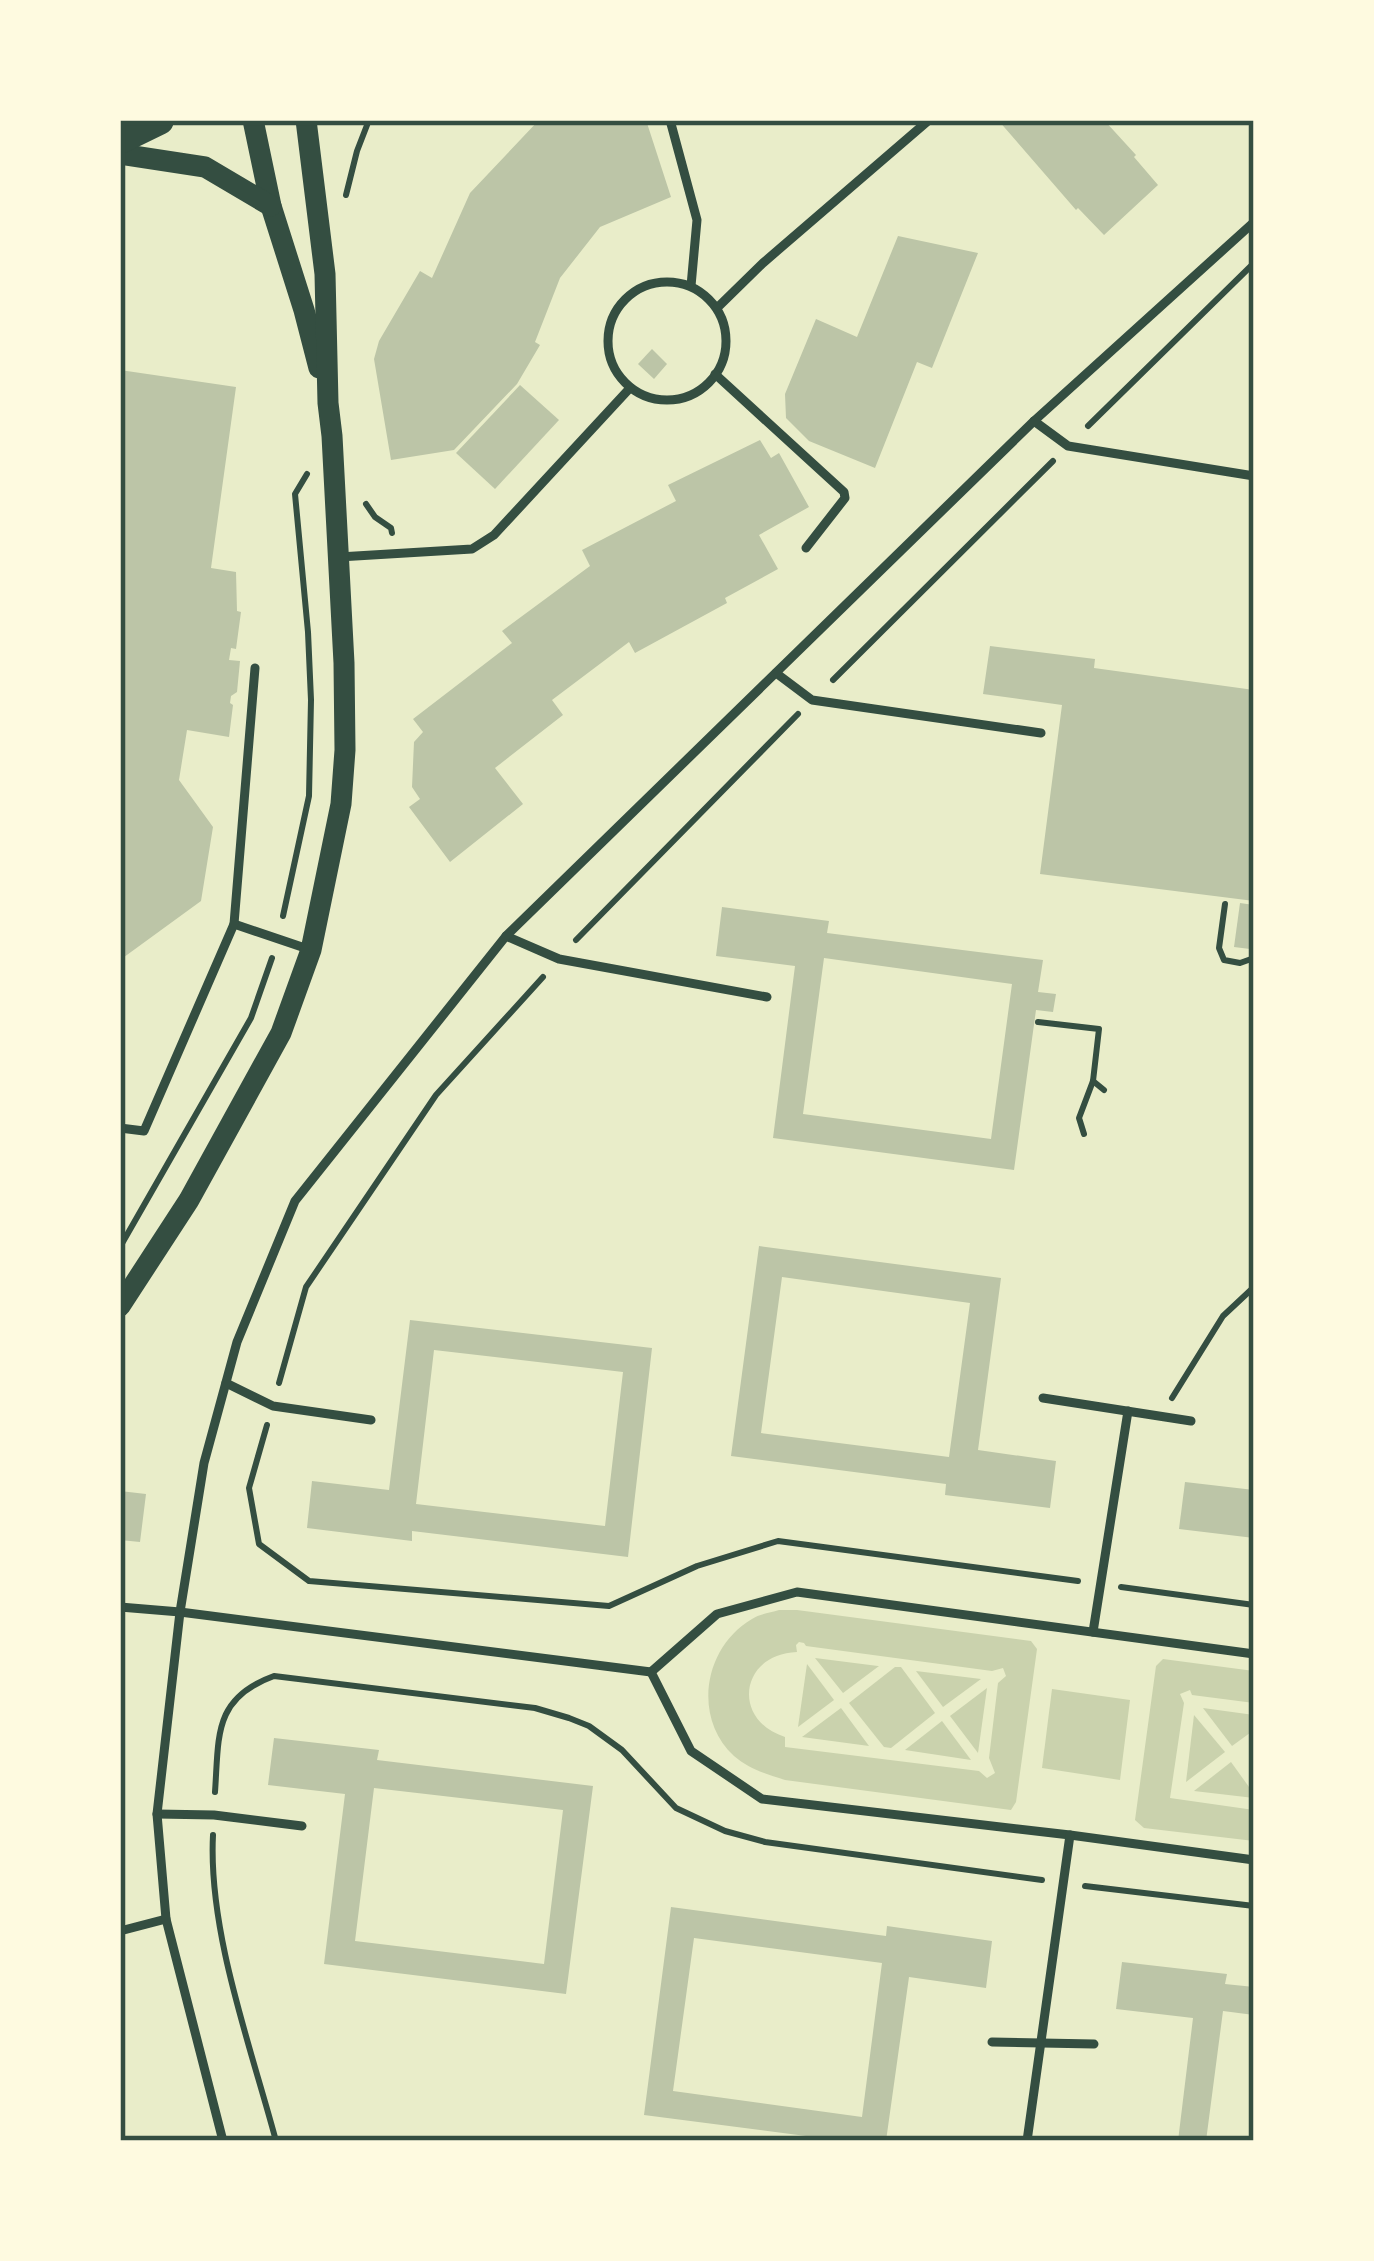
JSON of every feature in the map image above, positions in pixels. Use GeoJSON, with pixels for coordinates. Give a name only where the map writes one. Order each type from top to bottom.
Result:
{"type":"FeatureCollection","features":[{"type":"Feature","properties":{"kind":"main road"},"geometry":{"type":"LineString","coordinates":[[120,139],[160,120]]}},
{"type":"Feature","properties":{"kind":"street"},"geometry":{"type":"LineString","coordinates":[[254,120],[271,206],[328,403]]}},
{"type":"Feature","properties":{"kind":"street"},"geometry":{"type":"LineString","coordinates":[[120,1306],[189,1200],[281,1033],[311,950],[343,786],[345,706],[325,274],[306,120]]}},
{"type":"Feature","properties":{"kind":"street"},"geometry":{"type":"LineString","coordinates":[[120,154],[205,167],[271,206]]}},
{"type":"Feature","properties":{"kind":"lane"},"geometry":{"type":"LineString","coordinates":[[670,120],[697,220],[691,286]]}},
{"type":"Feature","properties":{"kind":"lane"},"geometry":{"type":"LineString","coordinates":[[717,308],[928,120]]}},
{"type":"Feature","properties":{"kind":"lane"},"geometry":{"type":"LineString","coordinates":[[224,2141],[166,1919],[157,1814],[180,1612],[204,1463],[238,1342],[295,1201],[506,936],[1034,421],[1254,222]]}},
{"type":"Feature","properties":{"kind":"lane"},"geometry":{"type":"LineString","coordinates":[[654,283],[691,286],[706,296],[724,322],[725,355],[716,374],[694,394],[661,400],[645,396],[617,374],[608,338],[612,319],[636,290],[654,283]]}},
{"type":"Feature","properties":{"kind":"lane"},"geometry":{"type":"LineString","coordinates":[[716,374],[844,492],[844,499],[806,548]]}},
{"type":"Feature","properties":{"kind":"lane"},"geometry":{"type":"LineString","coordinates":[[338,557],[472,549],[494,535],[630,388]]}},
{"type":"Feature","properties":{"kind":"lane"},"geometry":{"type":"LineString","coordinates":[[1034,421],[1068,446],[1254,476]]}},
{"type":"Feature","properties":{"kind":"lane"},"geometry":{"type":"LineString","coordinates":[[120,1128],[144,1131],[234,924],[256,668]]}},
{"type":"Feature","properties":{"kind":"lane"},"geometry":{"type":"LineString","coordinates":[[776,673],[812,700],[1041,733]]}},
{"type":"Feature","properties":{"kind":"lane"},"geometry":{"type":"LineString","coordinates":[[234,924],[311,950]]}},
{"type":"Feature","properties":{"kind":"lane"},"geometry":{"type":"LineString","coordinates":[[506,936],[559,959],[767,998]]}},
{"type":"Feature","properties":{"kind":"lane"},"geometry":{"type":"LineString","coordinates":[[226,1383],[273,1406],[371,1420]]}},
{"type":"Feature","properties":{"kind":"lane"},"geometry":{"type":"LineString","coordinates":[[1043,1398],[1191,1420]]}},
{"type":"Feature","properties":{"kind":"lane"},"geometry":{"type":"LineString","coordinates":[[1093,1632],[1128,1411]]}},
{"type":"Feature","properties":{"kind":"lane"},"geometry":{"type":"LineString","coordinates":[[120,1607],[650,1672],[717,1614],[796,1592],[1254,1654]]}},
{"type":"Feature","properties":{"kind":"lane"},"geometry":{"type":"LineString","coordinates":[[650,1672],[691,1751],[762,1799],[1254,1860]]}},
{"type":"Feature","properties":{"kind":"lane"},"geometry":{"type":"LineString","coordinates":[[157,1814],[214,1815],[302,1826]]}},
{"type":"Feature","properties":{"kind":"lane"},"geometry":{"type":"LineString","coordinates":[[1027,2141],[1070,1835]]}},
{"type":"Feature","properties":{"kind":"lane"},"geometry":{"type":"LineString","coordinates":[[120,1931],[166,1919]]}},
{"type":"Feature","properties":{"kind":"lane"},"geometry":{"type":"LineString","coordinates":[[992,2042],[1094,2044]]}},
{"type":"Feature","properties":{"kind":"path"},"geometry":{"type":"LineString","coordinates":[[1254,263],[609,903],[436,1095],[306,1287],[249,1488],[259,1544],[309,1581],[609,1606],[697,1566],[778,1540],[1254,1605]]}},
{"type":"Feature","properties":{"kind":"path"},"geometry":{"type":"LineString","coordinates":[[1225,904],[1219,947],[1224,960],[1240,963],[1254,958]]}},
{"type":"Feature","properties":{"kind":"path"},"geometry":{"type":"LineString","coordinates":[[1038,1022],[1099,1029],[1093,1082],[1079,1118],[1084,1135]]}},
{"type":"Feature","properties":{"kind":"path"},"geometry":{"type":"LineString","coordinates":[[1093,1082],[1104,1090]]}},
{"type":"Feature","properties":{"kind":"path"},"geometry":{"type":"LineString","coordinates":[[1161,1416],[1223,1316],[1254,1287]]}},
{"type":"Feature","properties":{"kind":"path"},"geometry":{"type":"LineString","coordinates":[[218,1748],[212,1856],[227,1960],[276,2141]]}},
{"type":"Feature","properties":{"kind":"green space"},"geometry":{"type":"Polygon","coordinates":[[[776,1611],[1031,1641],[1037,1649],[1016,1802],[1011,1810],[785,1780],[734,1756],[712,1722],[709,1683],[714,1664],[736,1631],[755,1617],[776,1611]],[[796,1645],[797,1652],[763,1664],[749,1689],[756,1717],[785,1737],[785,1747],[979,1771],[987,1778],[995,1773],[989,1758],[998,1683],[1006,1676],[1003,1668],[992,1671],[796,1645]]]}},
{"type":"Feature","properties":{"kind":"green space"},"geometry":{"type":"Polygon","coordinates":[[[815,1658],[878,1666],[879,1666],[843,1693],[815,1658]]]}},
{"type":"Feature","properties":{"kind":"green space"},"geometry":{"type":"Polygon","coordinates":[[[1163,1659],[1254,1671],[1254,1703],[1192,1695],[1190,1690],[1180,1694],[1184,1703],[1170,1798],[1254,1810],[1254,1841],[1144,1828],[1135,1820],[1156,1666],[1163,1659]]]}},
{"type":"Feature","properties":{"kind":"green space"},"geometry":{"type":"Polygon","coordinates":[[[807,1664],[834,1700],[798,1727],[807,1664]]]}},
{"type":"Feature","properties":{"kind":"green space"},"geometry":{"type":"Polygon","coordinates":[[[901,1667],[935,1713],[891,1748],[884,1747],[849,1703],[901,1667]]]}},
{"type":"Feature","properties":{"kind":"green space"},"geometry":{"type":"Polygon","coordinates":[[[916,1671],[981,1679],[943,1707],[916,1671]]]}},
{"type":"Feature","properties":{"kind":"green space"},"geometry":{"type":"Polygon","coordinates":[[[987,1688],[978,1753],[950,1716],[987,1688]]]}},
{"type":"Feature","properties":{"kind":"green space"},"geometry":{"type":"Polygon","coordinates":[[[1052,1689],[1130,1700],[1120,1780],[1042,1768],[1052,1689]]]}},
{"type":"Feature","properties":{"kind":"green space"},"geometry":{"type":"Polygon","coordinates":[[[841,1708],[869,1746],[802,1737],[841,1708]]]}},
{"type":"Feature","properties":{"kind":"green space"},"geometry":{"type":"Polygon","coordinates":[[[1203,1708],[1254,1715],[1254,1730],[1232,1746],[1203,1708]]]}},
{"type":"Feature","properties":{"kind":"green space"},"geometry":{"type":"Polygon","coordinates":[[[1194,1715],[1225,1752],[1186,1782],[1194,1715]]]}},
{"type":"Feature","properties":{"kind":"green space"},"geometry":{"type":"Polygon","coordinates":[[[942,1721],[971,1760],[905,1750],[942,1721]]]}},
{"type":"Feature","properties":{"kind":"green space"},"geometry":{"type":"Polygon","coordinates":[[[1231,1762],[1254,1798],[1194,1791],[1231,1762]]]}},
{"type":"Feature","properties":{"kind":"building"},"geometry":{"type":"Polygon","coordinates":[[[539,120],[646,120],[671,197],[600,227],[560,278],[535,342],[540,345],[517,384],[454,450],[391,460],[374,359],[379,341],[420,271],[432,278],[470,193],[539,120]]]}},
{"type":"Feature","properties":{"kind":"building"},"geometry":{"type":"Polygon","coordinates":[[[998,120],[1104,120],[1158,185],[1104,235],[1076,210],[998,120]]]}},
{"type":"Feature","properties":{"kind":"building"},"geometry":{"type":"Polygon","coordinates":[[[898,236],[978,253],[932,368],[917,362],[875,468],[809,441],[786,418],[785,394],[816,319],[857,337],[898,236]]]}},
{"type":"Feature","properties":{"kind":"building"},"geometry":{"type":"Polygon","coordinates":[[[652,349],[667,364],[654,379],[638,364],[652,349]]]}},
{"type":"Feature","properties":{"kind":"building"},"geometry":{"type":"Polygon","coordinates":[[[120,370],[236,387],[211,568],[236,572],[237,611],[241,612],[236,649],[231,648],[229,660],[240,661],[237,692],[231,696],[229,737],[187,730],[179,780],[213,827],[201,901],[120,960],[120,370]]]}},
{"type":"Feature","properties":{"kind":"building"},"geometry":{"type":"Polygon","coordinates":[[[520,385],[559,420],[495,489],[456,453],[520,385]]]}},
{"type":"Feature","properties":{"kind":"building"},"geometry":{"type":"Polygon","coordinates":[[[760,440],[771,458],[779,453],[809,507],[759,535],[778,569],[635,653],[629,642],[552,700],[563,715],[495,768],[523,804],[450,862],[409,807],[420,799],[412,787],[414,742],[423,732],[413,719],[512,643],[502,631],[590,566],[582,550],[676,501],[668,485],[760,440]]]}},
{"type":"Feature","properties":{"kind":"building"},"geometry":{"type":"Polygon","coordinates":[[[990,646],[1095,659],[1094,668],[1254,690],[1254,901],[1040,874],[1062,705],[983,694],[990,646]]]}},
{"type":"Feature","properties":{"kind":"building"},"geometry":{"type":"Polygon","coordinates":[[[1240,903],[1254,905],[1250,949],[1234,947],[1240,903]]]}},
{"type":"Feature","properties":{"kind":"building"},"geometry":{"type":"Polygon","coordinates":[[[722,907],[829,921],[827,933],[1043,960],[1038,992],[1056,994],[1053,1012],[1036,1010],[1014,1170],[773,1138],[795,966],[716,956],[722,907]],[[824,958],[803,1114],[991,1139],[1012,984],[824,958]]]}},
{"type":"Feature","properties":{"kind":"building"},"geometry":{"type":"Polygon","coordinates":[[[759,1246],[1001,1278],[978,1450],[1056,1461],[1050,1508],[945,1495],[946,1484],[731,1456],[759,1246]],[[782,1277],[761,1433],[949,1457],[970,1303],[782,1277]]]}},
{"type":"Feature","properties":{"kind":"building"},"geometry":{"type":"Polygon","coordinates":[[[410,1320],[652,1348],[628,1557],[412,1531],[412,1541],[307,1528],[312,1481],[389,1490],[410,1320]],[[434,1350],[416,1504],[605,1526],[623,1372],[434,1350]]]}},
{"type":"Feature","properties":{"kind":"building"},"geometry":{"type":"Polygon","coordinates":[[[1185,1482],[1254,1490],[1254,1538],[1179,1529],[1185,1482]]]}},
{"type":"Feature","properties":{"kind":"building"},"geometry":{"type":"Polygon","coordinates":[[[120,1491],[146,1494],[140,1542],[120,1540],[120,1491]]]}},
{"type":"Feature","properties":{"kind":"building"},"geometry":{"type":"Polygon","coordinates":[[[274,1738],[379,1750],[377,1760],[593,1786],[566,1994],[324,1964],[345,1794],[268,1785],[274,1738]],[[374,1788],[355,1941],[544,1964],[563,1810],[374,1788]]]}},
{"type":"Feature","properties":{"kind":"building"},"geometry":{"type":"Polygon","coordinates":[[[671,1907],[886,1936],[887,1926],[992,1941],[986,1988],[909,1977],[886,2141],[844,2141],[644,2115],[671,1907]],[[694,1938],[673,2091],[862,2117],[882,1963],[694,1938]]]}},
{"type":"Feature","properties":{"kind":"building"},"geometry":{"type":"Polygon","coordinates":[[[1122,1962],[1227,1974],[1225,1984],[1254,1987],[1254,2015],[1223,2011],[1206,2141],[1178,2141],[1193,2018],[1116,2009],[1122,1962]]]}}]}
